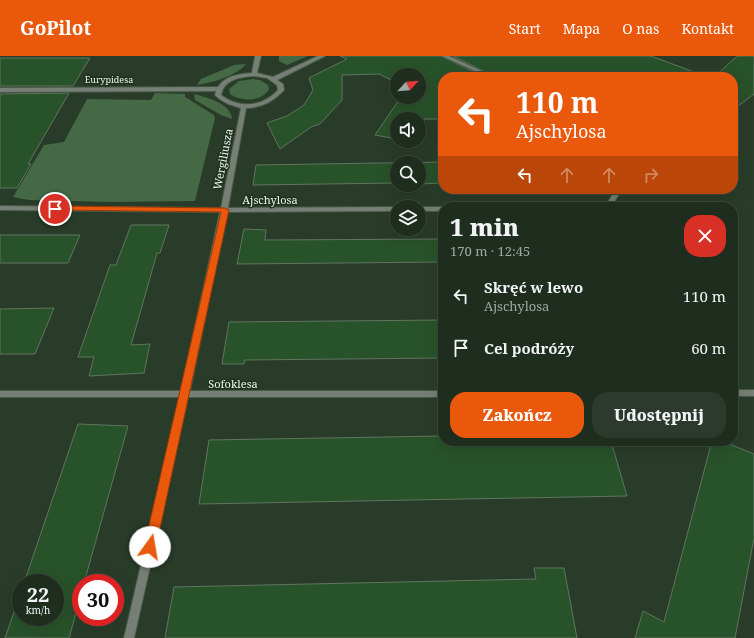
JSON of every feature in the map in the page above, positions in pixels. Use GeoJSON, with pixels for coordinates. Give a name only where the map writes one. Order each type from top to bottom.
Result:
{"type":"FeatureCollection","features":[{"type":"Feature","properties":{"kind":"street"},"geometry":{"type":"LineString","coordinates":[[254,74],[258,56]]}},
{"type":"Feature","properties":{"kind":"street"},"geometry":{"type":"LineString","coordinates":[[274,79],[322,56]]}},
{"type":"Feature","properties":{"kind":"street"},"geometry":{"type":"LineString","coordinates":[[445,56],[481,72]]}},
{"type":"Feature","properties":{"kind":"street"},"geometry":{"type":"LineString","coordinates":[[254,74],[274,79],[280,84],[281,90],[277,96],[269,102],[258,105],[232,105],[223,101],[218,95],[219,89],[224,83],[233,78],[254,74]]}},
{"type":"Feature","properties":{"kind":"street","name":"Eurypidesa"},"geometry":{"type":"LineString","coordinates":[[0,90],[219,89]]}},
{"type":"Feature","properties":{"kind":"street","name":"Wergiliusza"},"geometry":{"type":"LineString","coordinates":[[129,638],[185,395],[225,210],[244,106]]}},
{"type":"Feature","properties":{"kind":"street","name":"Ajschylosa"},"geometry":{"type":"LineString","coordinates":[[0,208],[225,210],[390,209]]}},
{"type":"Feature","properties":{"kind":"street"},"geometry":{"type":"LineString","coordinates":[[426,209],[438,209]]}},
{"type":"Feature","properties":{"kind":"street"},"geometry":{"type":"LineString","coordinates":[[738,393],[754,393]]}},
{"type":"Feature","properties":{"kind":"street","name":"Sofoklesa"},"geometry":{"type":"LineString","coordinates":[[0,394],[438,394]]}},
{"type":"Feature","properties":{"kind":"green space"},"geometry":{"type":"Polygon","coordinates":[[[279,56],[308,56],[287,65],[279,61],[279,56]]]}},
{"type":"Feature","properties":{"kind":"green space"},"geometry":{"type":"Polygon","coordinates":[[[246,64],[237,72],[216,81],[197,85],[201,79],[234,65],[246,64]]]}},
{"type":"Feature","properties":{"kind":"green space"},"geometry":{"type":"Polygon","coordinates":[[[253,79],[260,80],[268,85],[269,89],[262,96],[245,99],[235,97],[230,94],[229,89],[239,81],[253,79]]]}},
{"type":"Feature","properties":{"kind":"green space"},"geometry":{"type":"Polygon","coordinates":[[[155,93],[185,94],[185,97],[214,115],[215,118],[195,201],[110,202],[29,200],[13,197],[44,145],[64,142],[87,99],[151,100],[155,93]]]}},
{"type":"Feature","properties":{"kind":"green space"},"geometry":{"type":"Polygon","coordinates":[[[194,94],[211,99],[223,105],[228,109],[232,119],[221,115],[195,100],[194,94]]]}},
{"type":"Feature","properties":{"kind":"building"},"geometry":{"type":"Polygon","coordinates":[[[340,56],[441,56],[474,72],[438,72],[438,119],[426,119],[426,112],[391,112],[396,104],[426,104],[426,68],[390,68],[390,80],[379,74],[342,75],[342,100],[320,124],[311,127],[280,149],[267,123],[287,116],[304,105],[313,90],[309,78],[347,59],[340,56]]]}},
{"type":"Feature","properties":{"kind":"building"},"geometry":{"type":"Polygon","coordinates":[[[453,56],[651,56],[694,72],[486,72],[453,56]]]}},
{"type":"Feature","properties":{"kind":"building"},"geometry":{"type":"Polygon","coordinates":[[[737,56],[754,56],[754,94],[738,106],[738,72],[719,72],[737,56]]]}},
{"type":"Feature","properties":{"kind":"building"},"geometry":{"type":"Polygon","coordinates":[[[0,58],[90,58],[73,86],[0,86],[0,58]]]}},
{"type":"Feature","properties":{"kind":"building"},"geometry":{"type":"Polygon","coordinates":[[[69,93],[28,164],[31,164],[17,188],[0,188],[0,94],[69,93]]]}},
{"type":"Feature","properties":{"kind":"building"},"geometry":{"type":"Polygon","coordinates":[[[390,113],[390,138],[375,135],[390,113]]]}},
{"type":"Feature","properties":{"kind":"building"},"geometry":{"type":"Polygon","coordinates":[[[426,162],[438,162],[438,183],[426,184],[426,162]]]}},
{"type":"Feature","properties":{"kind":"building"},"geometry":{"type":"Polygon","coordinates":[[[390,163],[390,183],[253,185],[256,165],[390,163]]]}},
{"type":"Feature","properties":{"kind":"building"},"geometry":{"type":"Polygon","coordinates":[[[131,225],[169,225],[160,253],[157,253],[131,345],[150,344],[144,373],[89,376],[94,357],[78,357],[110,265],[116,265],[131,225]]]}},
{"type":"Feature","properties":{"kind":"building"},"geometry":{"type":"Polygon","coordinates":[[[244,229],[266,230],[265,240],[438,239],[438,262],[237,264],[244,229]]]}},
{"type":"Feature","properties":{"kind":"building"},"geometry":{"type":"Polygon","coordinates":[[[0,235],[80,235],[68,263],[0,263],[0,235]]]}},
{"type":"Feature","properties":{"kind":"building"},"geometry":{"type":"Polygon","coordinates":[[[54,308],[35,354],[0,354],[0,309],[54,308]]]}},
{"type":"Feature","properties":{"kind":"building"},"geometry":{"type":"Polygon","coordinates":[[[438,320],[438,358],[245,360],[244,364],[222,364],[229,322],[438,320]]]}},
{"type":"Feature","properties":{"kind":"building"},"geometry":{"type":"Polygon","coordinates":[[[78,424],[128,426],[87,574],[72,574],[72,626],[69,638],[5,638],[12,618],[12,626],[64,626],[64,574],[27,574],[78,424]]]}},
{"type":"Feature","properties":{"kind":"building"},"geometry":{"type":"Polygon","coordinates":[[[438,436],[438,446],[612,446],[627,496],[199,504],[209,440],[438,436]]]}},
{"type":"Feature","properties":{"kind":"building"},"geometry":{"type":"Polygon","coordinates":[[[711,446],[734,446],[754,454],[754,538],[735,638],[635,638],[643,611],[664,622],[711,446]]]}},
{"type":"Feature","properties":{"kind":"building"},"geometry":{"type":"Polygon","coordinates":[[[534,568],[564,568],[577,638],[165,638],[174,587],[536,579],[534,568]]]}},
{"type":"Feature","properties":{"kind":"route"},"geometry":{"type":"LineString","coordinates":[[55,209],[225,210],[150,547]]}}]}
